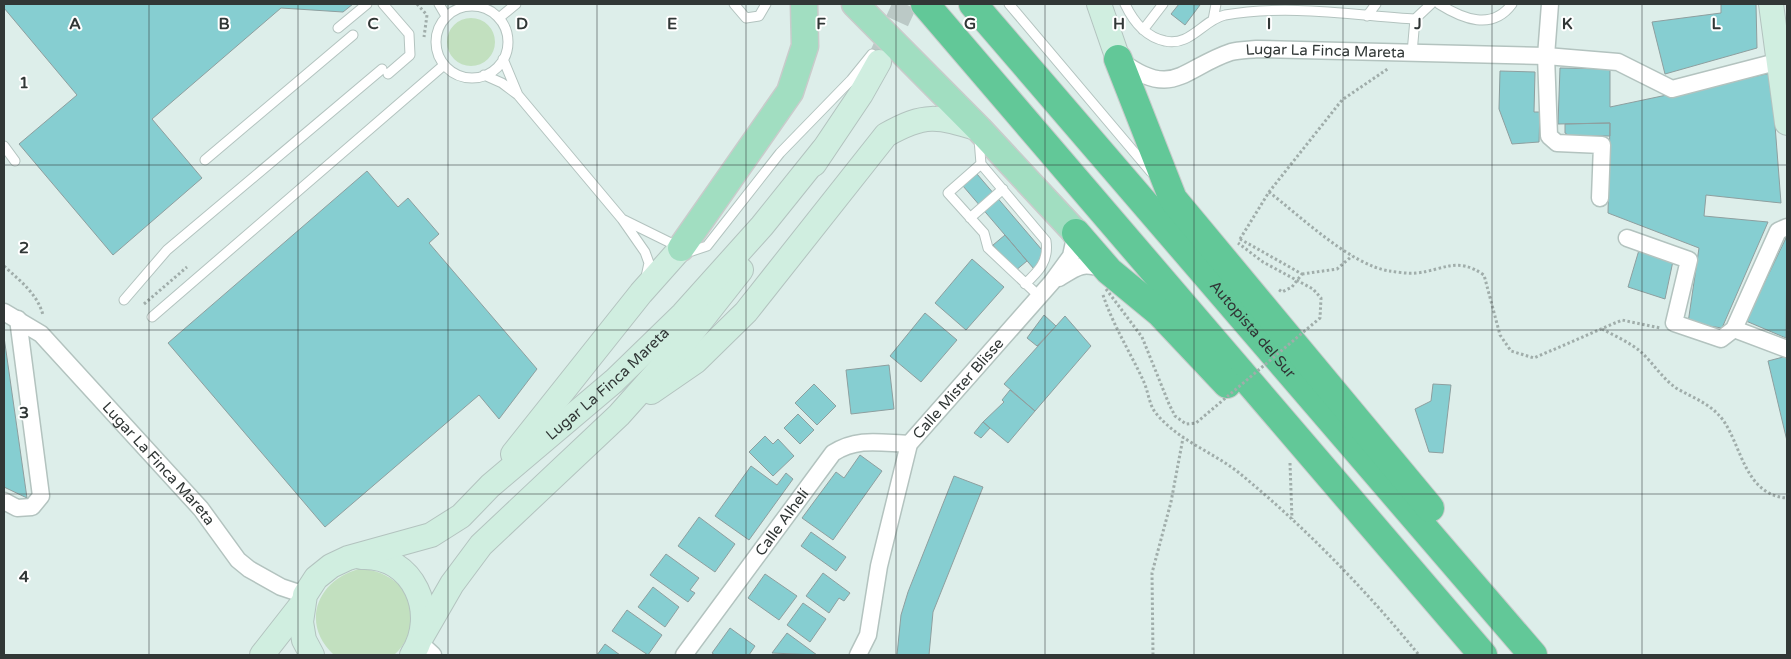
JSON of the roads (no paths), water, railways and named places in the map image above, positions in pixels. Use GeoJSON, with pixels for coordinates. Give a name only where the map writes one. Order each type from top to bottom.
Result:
{"type":"FeatureCollection","features":[{"type":"Feature","properties":{"kind":"highway"},"geometry":{"type":"LineString","coordinates":[[925,4],[1483,655]]}},
{"type":"Feature","properties":{"kind":"highway","name":"Autopista del Sur"},"geometry":{"type":"LineString","coordinates":[[973,4],[1533,655]]}},
{"type":"Feature","properties":{"kind":"highway"},"geometry":{"type":"LineString","coordinates":[[1118,59],[1173,199],[1484,572],[1545,655]]}},
{"type":"Feature","properties":{"kind":"highway"},"geometry":{"type":"LineString","coordinates":[[1076,233],[1105,283],[1160,313],[1219,376],[1428,617],[1466,655]]}},
{"type":"Feature","properties":{"kind":"main road"},"geometry":{"type":"LineString","coordinates":[[681,248],[790,92],[805,46],[804,4]]}},
{"type":"Feature","properties":{"kind":"main road"},"geometry":{"type":"LineString","coordinates":[[854,4],[979,128],[1076,233]]}},
{"type":"Feature","properties":{"kind":"street"},"geometry":{"type":"LineString","coordinates":[[1099,4],[1118,59]]}},
{"type":"Feature","properties":{"kind":"street"},"geometry":{"type":"LineString","coordinates":[[1550,4],[1546,56],[1549,136],[1557,143],[1602,145],[1600,198]]}},
{"type":"Feature","properties":{"kind":"street"},"geometry":{"type":"LineString","coordinates":[[1771,4],[1787,123]]}},
{"type":"Feature","properties":{"kind":"street","name":"Lugar La Finca Mareta"},"geometry":{"type":"LineString","coordinates":[[1118,59],[1138,74],[1157,80],[1171,80],[1184,76],[1231,52],[1258,49],[1546,56],[1618,62],[1672,89],[1780,61]]}},
{"type":"Feature","properties":{"kind":"street","name":"Lugar La Finca Mareta"},"geometry":{"type":"LineString","coordinates":[[422,647],[452,584],[481,545],[619,414],[685,341],[728,288],[774,227],[822,150],[861,94],[875,58]]}},
{"type":"Feature","properties":{"kind":"street"},"geometry":{"type":"LineString","coordinates":[[619,414],[696,361],[746,312],[886,135],[909,122],[935,117],[979,128]]}},
{"type":"Feature","properties":{"kind":"street","name":"Lugar La Finca Mareta"},"geometry":{"type":"LineString","coordinates":[[262,655],[304,600],[316,578],[330,566],[348,558],[431,535],[461,516],[490,486],[614,381],[683,314],[762,226],[822,150]]}},
{"type":"Feature","properties":{"kind":"street"},"geometry":{"type":"LineString","coordinates":[[1627,238],[1689,260],[1674,324],[1721,339],[1734,330],[1778,231],[1787,227]]}},
{"type":"Feature","properties":{"kind":"street","name":"Calle Mister Blisse"},"geometry":{"type":"LineString","coordinates":[[858,655],[868,635],[879,566],[910,444],[1052,282],[1071,256],[1076,233]]}},
{"type":"Feature","properties":{"kind":"street"},"geometry":{"type":"LineString","coordinates":[[490,486],[531,430],[641,293],[681,248]]}},
{"type":"Feature","properties":{"kind":"street","name":"Calle Mister Blisse"},"geometry":{"type":"LineString","coordinates":[[1052,282],[1075,268],[1087,264],[1105,283]]}},
{"type":"Feature","properties":{"kind":"street"},"geometry":{"type":"LineString","coordinates":[[4,501],[17,508],[32,507],[41,496],[11,316]]}},
{"type":"Feature","properties":{"kind":"street","name":"Lugar La Finca Mareta"},"geometry":{"type":"LineString","coordinates":[[11,316],[43,336],[201,509],[238,560],[249,569],[304,600]]}},
{"type":"Feature","properties":{"kind":"street"},"geometry":{"type":"LineString","coordinates":[[1734,330],[1787,349]]}},
{"type":"Feature","properties":{"kind":"street","name":"Calle Alhelí"},"geometry":{"type":"LineString","coordinates":[[684,655],[833,454],[846,445],[860,442],[910,444]]}},
{"type":"Feature","properties":{"kind":"street","name":"Lugar La Finca Mareta"},"geometry":{"type":"LineString","coordinates":[[348,558],[370,557],[390,563],[408,576],[420,594],[425,615],[422,647]]}},
{"type":"Feature","properties":{"kind":"street"},"geometry":{"type":"LineString","coordinates":[[304,600],[301,622],[304,640],[312,655]]}},
{"type":"Feature","properties":{"kind":"lane"},"geometry":{"type":"LineString","coordinates":[[338,28],[367,4]]}},
{"type":"Feature","properties":{"kind":"lane"},"geometry":{"type":"LineString","coordinates":[[124,300],[167,250],[385,72],[410,55],[409,34],[383,4]]}},
{"type":"Feature","properties":{"kind":"lane"},"geometry":{"type":"LineString","coordinates":[[439,4],[446,16]]}},
{"type":"Feature","properties":{"kind":"lane"},"geometry":{"type":"LineString","coordinates":[[499,18],[516,4]]}},
{"type":"Feature","properties":{"kind":"lane"},"geometry":{"type":"LineString","coordinates":[[734,4],[746,18],[760,16],[766,4]]}},
{"type":"Feature","properties":{"kind":"lane"},"geometry":{"type":"LineString","coordinates":[[1009,4],[1173,199]]}},
{"type":"Feature","properties":{"kind":"lane"},"geometry":{"type":"LineString","coordinates":[[1125,4],[1143,30],[1165,41],[1177,42],[1186,40],[1212,20],[1266,7],[1415,19]]}},
{"type":"Feature","properties":{"kind":"lane"},"geometry":{"type":"LineString","coordinates":[[1143,30],[1163,4]]}},
{"type":"Feature","properties":{"kind":"lane"},"geometry":{"type":"LineString","coordinates":[[1212,20],[1216,4]]}},
{"type":"Feature","properties":{"kind":"lane"},"geometry":{"type":"LineString","coordinates":[[1316,12],[1322,4]]}},
{"type":"Feature","properties":{"kind":"lane"},"geometry":{"type":"LineString","coordinates":[[1367,16],[1376,4]]}},
{"type":"Feature","properties":{"kind":"lane"},"geometry":{"type":"LineString","coordinates":[[1412,53],[1415,19],[1431,4]]}},
{"type":"Feature","properties":{"kind":"lane"},"geometry":{"type":"LineString","coordinates":[[1439,4],[1460,17],[1481,21],[1503,15],[1512,4]]}},
{"type":"Feature","properties":{"kind":"lane"},"geometry":{"type":"LineString","coordinates":[[478,5],[489,10],[499,18],[507,38],[507,49],[498,66],[484,75],[462,77],[444,65],[436,46],[440,25],[446,16],[455,10],[466,6],[478,5]]}},
{"type":"Feature","properties":{"kind":"lane"},"geometry":{"type":"LineString","coordinates":[[205,160],[353,35]]}},
{"type":"Feature","properties":{"kind":"lane"},"geometry":{"type":"LineString","coordinates":[[622,219],[681,248],[692,251],[707,246],[780,153],[875,58]]}},
{"type":"Feature","properties":{"kind":"lane"},"geometry":{"type":"LineString","coordinates":[[503,59],[518,95]]}},
{"type":"Feature","properties":{"kind":"lane"},"geometry":{"type":"LineString","coordinates":[[152,317],[444,65]]}},
{"type":"Feature","properties":{"kind":"lane"},"geometry":{"type":"LineString","coordinates":[[484,75],[502,83],[518,95],[622,219],[645,252],[649,263],[641,293]]}},
{"type":"Feature","properties":{"kind":"lane"},"geometry":{"type":"LineString","coordinates":[[979,128],[981,164],[1046,241],[1047,251],[1042,268],[1025,284]]}},
{"type":"Feature","properties":{"kind":"lane"},"geometry":{"type":"LineString","coordinates":[[4,146],[15,161]]}},
{"type":"Feature","properties":{"kind":"lane"},"geometry":{"type":"LineString","coordinates":[[981,164],[948,193],[984,233],[988,248],[1040,297]]}},
{"type":"Feature","properties":{"kind":"lane"},"geometry":{"type":"LineString","coordinates":[[970,218],[1003,190]]}},
{"type":"Feature","properties":{"kind":"tunnel"},"geometry":{"type":"LineString","coordinates":[[882,54],[905,4]]}}]}
